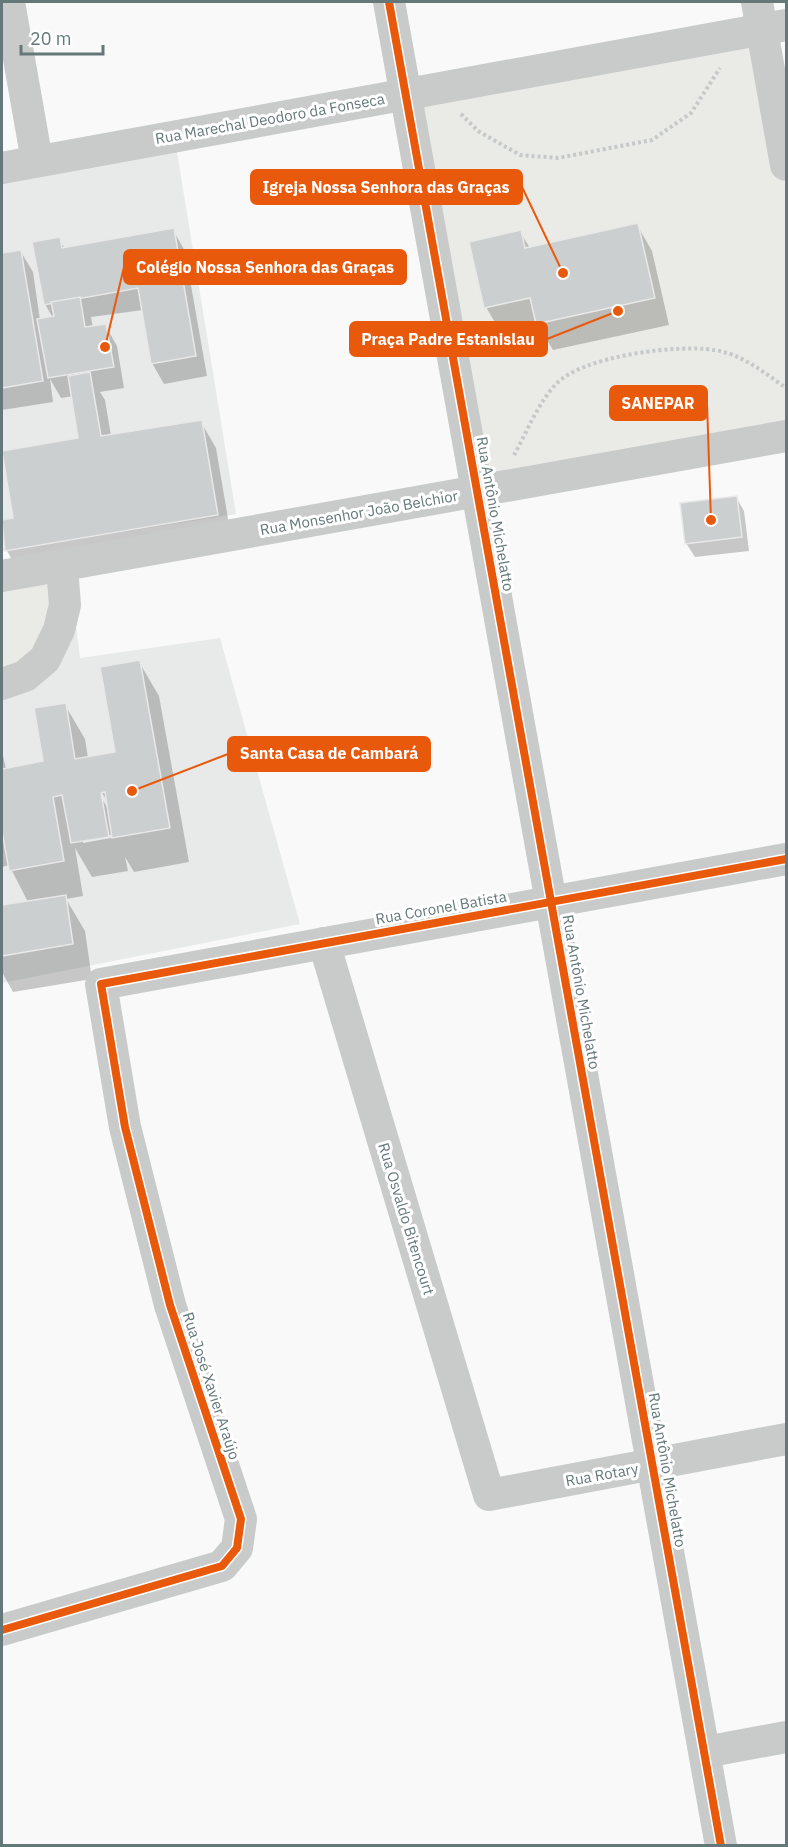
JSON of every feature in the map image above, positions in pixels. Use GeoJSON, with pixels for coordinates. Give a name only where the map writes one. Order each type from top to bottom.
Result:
{"type":"FeatureCollection","features":[{"type":"Feature","properties":{"kind":"street"},"geometry":{"type":"LineString","coordinates":[[9,2],[37,161]]}},
{"type":"Feature","properties":{"kind":"street","name":"Rua Antônio Michelatto"},"geometry":{"type":"LineString","coordinates":[[389,2],[405,94],[488,490],[551,902],[722,1845]]}},
{"type":"Feature","properties":{"kind":"street"},"geometry":{"type":"LineString","coordinates":[[760,23],[786,165]]}},
{"type":"Feature","properties":{"kind":"street","name":"Rua Marechal Deodoro da Fonseca"},"geometry":{"type":"LineString","coordinates":[[2,168],[439,88],[760,23]]}},
{"type":"Feature","properties":{"kind":"street","name":"Rua Monsenhor João Belchior"},"geometry":{"type":"LineString","coordinates":[[2,576],[786,436]]}},
{"type":"Feature","properties":{"kind":"street"},"geometry":{"type":"LineString","coordinates":[[2,684],[25,676],[45,659],[59,630],[65,605],[62,567]]}},
{"type":"Feature","properties":{"kind":"street","name":"Rua Coronel Batista"},"geometry":{"type":"LineString","coordinates":[[101,984],[786,859]]}},
{"type":"Feature","properties":{"kind":"street","name":"Rua Osvaldo Bitencourt"},"geometry":{"type":"LineString","coordinates":[[324,943],[489,1495]]}},
{"type":"Feature","properties":{"kind":"street","name":"Rua José Xavier Araújo"},"geometry":{"type":"LineString","coordinates":[[2,1630],[222,1566],[237,1548],[241,1519],[170,1305],[125,1127],[101,984]]}},
{"type":"Feature","properties":{"kind":"street","name":"Rua Rotary"},"geometry":{"type":"LineString","coordinates":[[489,1495],[786,1439]]}},
{"type":"Feature","properties":{"kind":"street"},"geometry":{"type":"LineString","coordinates":[[705,1752],[786,1737]]}},
{"type":"Feature","properties":{"kind":"path"},"geometry":{"type":"LineString","coordinates":[[439,88],[477,131],[520,155],[558,158],[652,140],[691,113],[717,75],[760,23]]}},
{"type":"Feature","properties":{"kind":"path"},"geometry":{"type":"LineString","coordinates":[[488,490],[556,384],[574,370],[598,361],[654,351],[715,350],[754,365],[786,388]]}},
{"type":"Feature","properties":{"kind":"shaded area"},"geometry":{"type":"Polygon","coordinates":[[[758,35],[786,191],[786,431],[482,486],[409,98],[758,35]]]}},
{"type":"Feature","properties":{"kind":"shaded area"},"geometry":{"type":"Polygon","coordinates":[[[177,152],[236,514],[2,551],[2,180],[177,152]]]}},
{"type":"Feature","properties":{"kind":"shaded area"},"geometry":{"type":"Polygon","coordinates":[[[57,571],[41,652],[2,674],[2,580],[57,571]]]}},
{"type":"Feature","properties":{"kind":"shaded area"},"geometry":{"type":"Polygon","coordinates":[[[70,576],[80,658],[220,638],[300,924],[2,983],[2,588],[70,576]]]}},
{"type":"Feature","properties":{"kind":"building"},"geometry":{"type":"Polygon","coordinates":[[[638,223],[655,298],[536,324],[530,298],[484,308],[469,242],[521,230],[525,248],[638,223]]]}},
{"type":"Feature","properties":{"kind":"building"},"geometry":{"type":"Polygon","coordinates":[[[174,228],[196,356],[151,364],[138,288],[44,305],[32,242],[60,237],[62,248],[174,228]]]}},
{"type":"Feature","properties":{"kind":"building"},"geometry":{"type":"Polygon","coordinates":[[[21,250],[43,381],[2,388],[2,253],[21,250]]]}},
{"type":"Feature","properties":{"kind":"building"},"geometry":{"type":"Polygon","coordinates":[[[80,297],[85,327],[106,324],[114,367],[48,378],[37,319],[54,316],[51,302],[80,297]]]}},
{"type":"Feature","properties":{"kind":"building"},"geometry":{"type":"Polygon","coordinates":[[[90,372],[101,436],[202,420],[218,515],[5,551],[2,520],[13,518],[2,451],[78,438],[68,376],[90,372]]]}},
{"type":"Feature","properties":{"kind":"building"},"geometry":{"type":"Polygon","coordinates":[[[737,496],[742,537],[685,544],[680,503],[737,496]]]}},
{"type":"Feature","properties":{"kind":"building"},"geometry":{"type":"Polygon","coordinates":[[[140,660],[170,828],[112,838],[105,792],[101,793],[109,837],[71,843],[62,795],[53,797],[64,861],[9,871],[2,831],[2,769],[43,761],[34,708],[66,703],[75,759],[115,752],[100,667],[140,660]]]}},
{"type":"Feature","properties":{"kind":"building"},"geometry":{"type":"Polygon","coordinates":[[[66,895],[73,944],[2,956],[2,905],[66,895]]]}},
{"type":"Feature","properties":{"kind":"cycle path"},"geometry":{"type":"LineString","coordinates":[[389,2],[721,1846]]}},
{"type":"Feature","properties":{"kind":"cycle path"},"geometry":{"type":"LineString","coordinates":[[2,1630],[222,1566],[237,1548],[241,1519],[170,1305],[125,1127],[101,984],[786,859]]}},
{"type":"Feature","properties":{"kind":"place","name":"Igreja Nossa Senhora das Graças"},"geometry":{"type":"Point","coordinates":[563,273]}},
{"type":"Feature","properties":{"kind":"place","name":"Praça Padre Estanislau"},"geometry":{"type":"Point","coordinates":[618,311]}},
{"type":"Feature","properties":{"kind":"place","name":"Colégio Nossa Senhora das Graças"},"geometry":{"type":"Point","coordinates":[105,347]}},
{"type":"Feature","properties":{"kind":"place","name":"SANEPAR"},"geometry":{"type":"Point","coordinates":[711,520]}},
{"type":"Feature","properties":{"kind":"place","name":"Santa Casa de Cambará"},"geometry":{"type":"Point","coordinates":[132,791]}}]}
